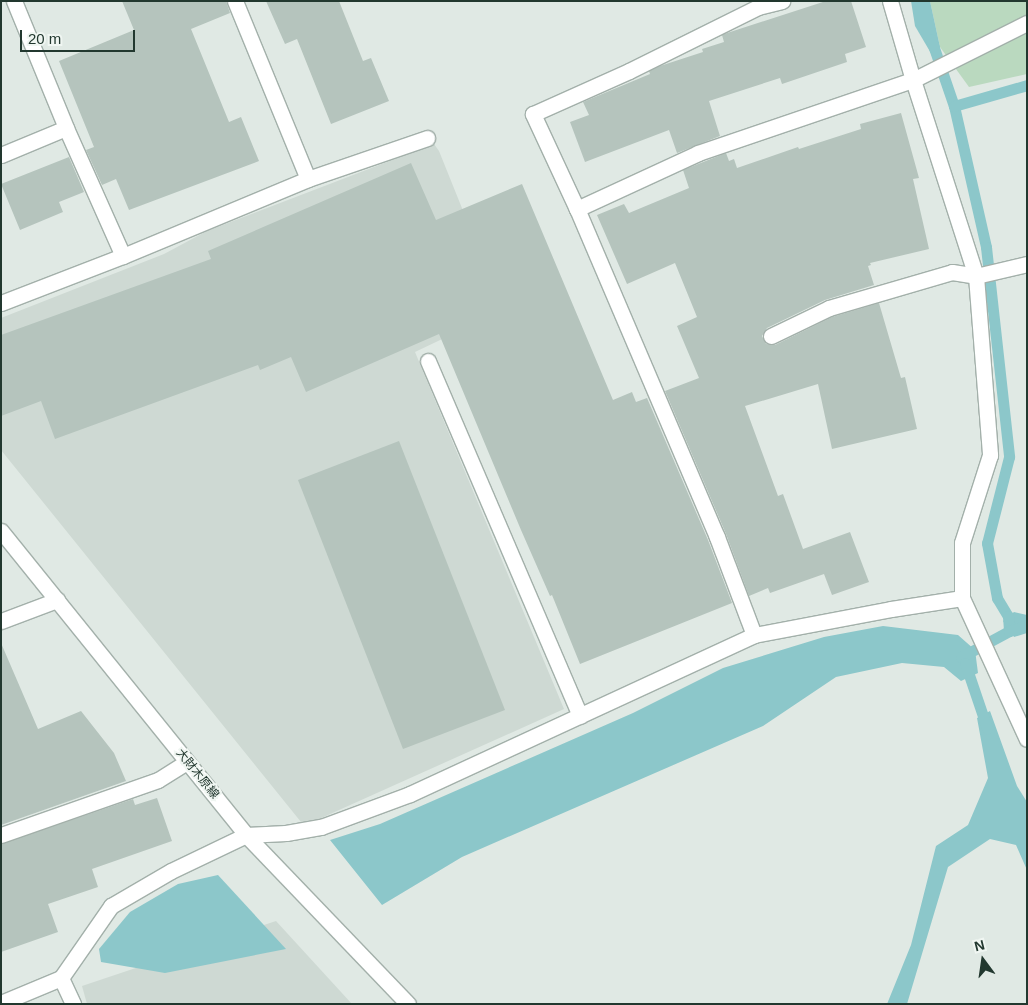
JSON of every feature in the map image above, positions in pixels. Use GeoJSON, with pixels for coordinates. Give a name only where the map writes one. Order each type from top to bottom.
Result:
{"type":"FeatureCollection","features":[{"type":"Feature","properties":{"kind":"street"},"geometry":{"type":"LineString","coordinates":[[14,1],[66,128],[123,256]]}},
{"type":"Feature","properties":{"kind":"street"},"geometry":{"type":"LineString","coordinates":[[235,1],[308,179]]}},
{"type":"Feature","properties":{"kind":"street"},"geometry":{"type":"LineString","coordinates":[[754,636],[717,537],[577,209],[533,114],[629,71],[758,7],[782,1]]}},
{"type":"Feature","properties":{"kind":"street"},"geometry":{"type":"LineString","coordinates":[[890,1],[913,80],[976,276],[990,456],[962,543],[962,598],[1027,739]]}},
{"type":"Feature","properties":{"kind":"street"},"geometry":{"type":"LineString","coordinates":[[577,209],[698,153],[913,80],[1027,23]]}},
{"type":"Feature","properties":{"kind":"street"},"geometry":{"type":"LineString","coordinates":[[1,155],[66,128]]}},
{"type":"Feature","properties":{"kind":"street"},"geometry":{"type":"LineString","coordinates":[[1,303],[123,256],[308,179],[427,138]]}},
{"type":"Feature","properties":{"kind":"street"},"geometry":{"type":"LineString","coordinates":[[770,336],[829,308],[952,272],[976,276],[1027,264]]}},
{"type":"Feature","properties":{"kind":"street"},"geometry":{"type":"LineString","coordinates":[[428,361],[580,716]]}},
{"type":"Feature","properties":{"kind":"street","name":"大財木原線"},"geometry":{"type":"LineString","coordinates":[[1,531],[246,835],[408,1004]]}},
{"type":"Feature","properties":{"kind":"street"},"geometry":{"type":"LineString","coordinates":[[1,1003],[61,978],[112,906],[172,871],[246,835],[286,833],[321,827],[410,794],[754,636],[891,609],[962,598]]}},
{"type":"Feature","properties":{"kind":"street"},"geometry":{"type":"LineString","coordinates":[[1,621],[57,600]]}},
{"type":"Feature","properties":{"kind":"street"},"geometry":{"type":"LineString","coordinates":[[1,835],[158,780],[187,762]]}},
{"type":"Feature","properties":{"kind":"street"},"geometry":{"type":"LineString","coordinates":[[61,978],[73,1004]]}},
{"type":"Feature","properties":{"kind":"shaded area"},"geometry":{"type":"Polygon","coordinates":[[[434,144],[439,151],[503,310],[415,352],[564,709],[319,819],[301,822],[1,450],[1,318],[164,254],[207,231],[434,144]]]}},
{"type":"Feature","properties":{"kind":"shaded area"},"geometry":{"type":"Polygon","coordinates":[[[276,921],[352,1004],[87,1004],[82,986],[276,921]]]}},
{"type":"Feature","properties":{"kind":"green space"},"geometry":{"type":"Polygon","coordinates":[[[930,1],[1027,1],[1027,74],[969,87],[940,47],[930,1]]]}},
{"type":"Feature","properties":{"kind":"water"},"geometry":{"type":"Polygon","coordinates":[[[911,1],[930,1],[940,47],[932,55],[915,26],[911,1]]]}},
{"type":"Feature","properties":{"kind":"water"},"geometry":{"type":"Polygon","coordinates":[[[1014,612],[1027,615],[1027,633],[1014,637],[1003,621],[1014,612]]]}},
{"type":"Feature","properties":{"kind":"water"},"geometry":{"type":"Polygon","coordinates":[[[883,626],[958,635],[975,650],[978,673],[961,681],[944,667],[902,663],[836,677],[763,726],[462,857],[382,905],[330,840],[380,824],[633,713],[723,668],[824,637],[883,626]]]}},
{"type":"Feature","properties":{"kind":"water"},"geometry":{"type":"Polygon","coordinates":[[[990,711],[1017,786],[1027,802],[1027,870],[1016,845],[990,839],[948,867],[907,1004],[887,1004],[911,945],[936,846],[968,825],[988,778],[977,718],[990,711]]]}},
{"type":"Feature","properties":{"kind":"water"},"geometry":{"type":"Polygon","coordinates":[[[218,875],[286,949],[165,973],[101,962],[99,949],[130,912],[178,884],[218,875]]]}},
{"type":"Feature","properties":{"kind":"building"},"geometry":{"type":"Polygon","coordinates":[[[122,1],[226,1],[230,13],[191,29],[229,122],[241,117],[259,161],[129,210],[116,179],[102,185],[86,150],[94,147],[59,61],[134,30],[122,1]]]}},
{"type":"Feature","properties":{"kind":"building"},"geometry":{"type":"Polygon","coordinates":[[[266,1],[339,1],[363,61],[371,58],[389,101],[331,124],[297,39],[285,44],[266,1]]]}},
{"type":"Feature","properties":{"kind":"building"},"geometry":{"type":"Polygon","coordinates":[[[826,1],[851,1],[866,47],[845,54],[847,62],[782,84],[780,78],[709,101],[720,136],[677,153],[669,130],[585,162],[570,122],[589,115],[583,102],[650,74],[649,71],[660,66],[703,52],[702,49],[724,42],[722,35],[724,34],[826,1]]]}},
{"type":"Feature","properties":{"kind":"building"},"geometry":{"type":"Polygon","coordinates":[[[901,113],[919,178],[913,179],[929,249],[870,263],[871,265],[868,266],[874,285],[825,300],[767,328],[762,336],[766,344],[775,345],[832,317],[879,303],[901,378],[905,377],[917,429],[832,449],[818,384],[745,406],[778,496],[783,494],[803,549],[850,532],[869,582],[832,595],[824,574],[770,593],[768,588],[749,596],[726,534],[665,391],[699,378],[677,326],[697,317],[675,263],[627,284],[597,215],[624,204],[629,213],[689,188],[683,170],[726,153],[729,161],[734,159],[737,168],[798,147],[799,149],[861,129],[860,124],[901,113]]]}},
{"type":"Feature","properties":{"kind":"building"},"geometry":{"type":"Polygon","coordinates":[[[69,157],[84,192],[59,202],[63,212],[20,230],[1,184],[69,157]]]}},
{"type":"Feature","properties":{"kind":"building"},"geometry":{"type":"Polygon","coordinates":[[[411,163],[436,220],[522,184],[613,400],[632,392],[636,402],[647,398],[708,540],[732,603],[580,664],[552,595],[550,596],[521,530],[439,334],[306,392],[291,357],[260,370],[258,365],[55,439],[41,401],[1,416],[1,335],[211,259],[208,251],[411,163]]]}},
{"type":"Feature","properties":{"kind":"building"},"geometry":{"type":"Polygon","coordinates":[[[399,441],[505,710],[403,749],[298,480],[399,441]]]}},
{"type":"Feature","properties":{"kind":"building"},"geometry":{"type":"Polygon","coordinates":[[[1,643],[38,729],[81,711],[114,753],[126,781],[1,825],[1,643]]]}},
{"type":"Feature","properties":{"kind":"building"},"geometry":{"type":"Polygon","coordinates":[[[157,798],[172,841],[92,869],[98,887],[48,904],[58,932],[1,952],[1,844],[133,799],[135,805],[157,798]]]}},
{"type":"Feature","properties":{"kind":"waterway"},"geometry":{"type":"LineString","coordinates":[[931,39],[954,106],[986,247],[1009,457],[987,543],[997,598],[1008,616],[1009,631]]}},
{"type":"Feature","properties":{"kind":"waterway"},"geometry":{"type":"LineString","coordinates":[[954,106],[1027,85]]}},
{"type":"Feature","properties":{"kind":"waterway"},"geometry":{"type":"LineString","coordinates":[[961,657],[1009,631],[1027,625]]}},
{"type":"Feature","properties":{"kind":"waterway"},"geometry":{"type":"LineString","coordinates":[[965,663],[987,728]]}}]}
